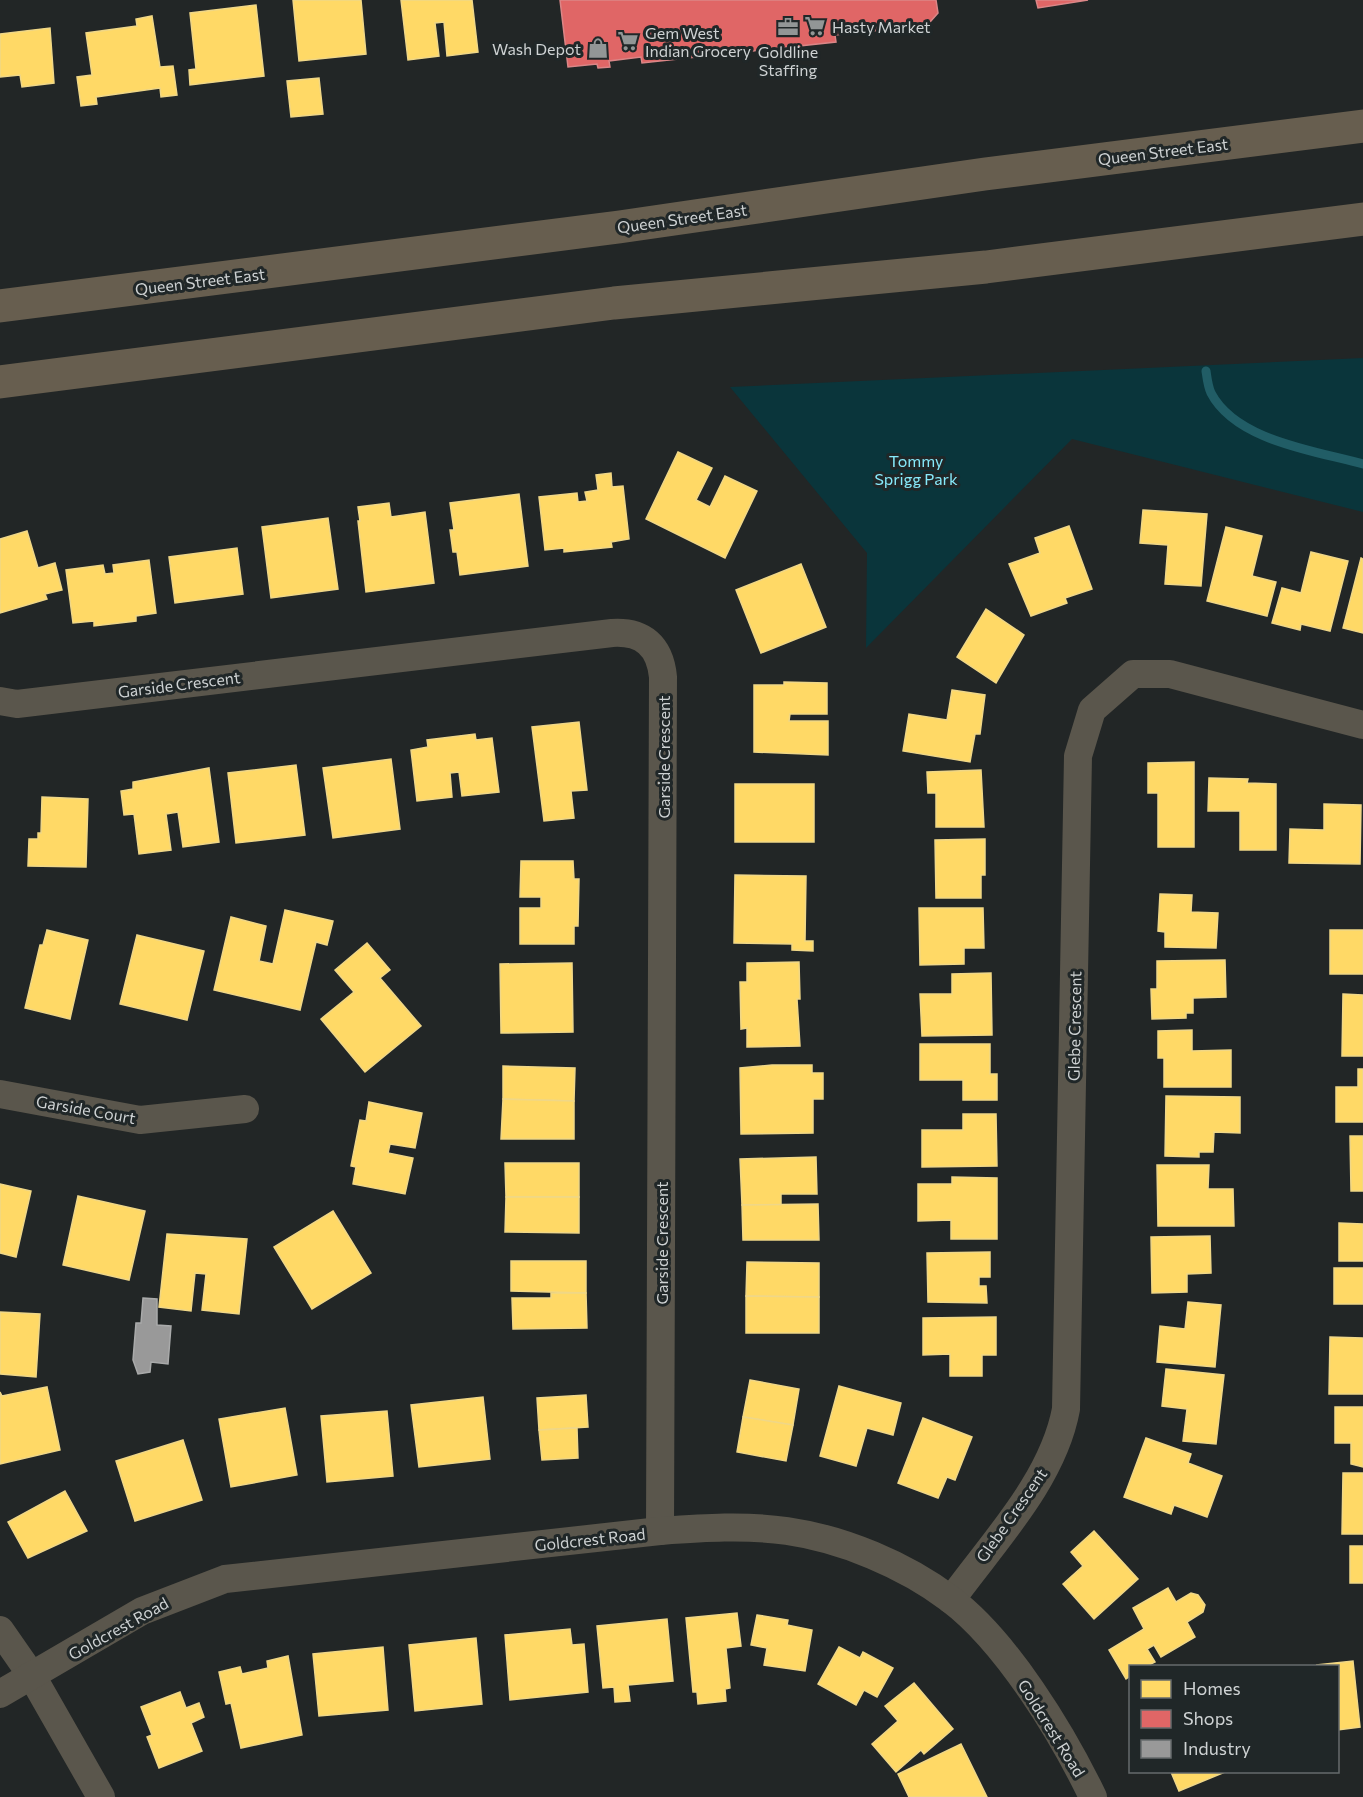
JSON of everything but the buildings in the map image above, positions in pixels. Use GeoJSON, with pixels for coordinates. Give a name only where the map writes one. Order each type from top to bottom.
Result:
{"type":"FeatureCollection","features":[{"type":"Feature","properties":{"kind":"main road","name":"Queen Street East"},"geometry":{"type":"LineString","coordinates":[[0,306],[619,227],[985,174],[1363,126]]}},
{"type":"Feature","properties":{"kind":"main road"},"geometry":{"type":"LineString","coordinates":[[0,382],[602,304],[986,267],[1363,219]]}},
{"type":"Feature","properties":{"kind":"street","name":"Garside Crescent"},"geometry":{"type":"LineString","coordinates":[[0,701],[17,704],[612,633],[633,633],[652,644],[662,664],[663,677],[660,1531]]}},
{"type":"Feature","properties":{"kind":"street","name":"Glebe Crescent"},"geometry":{"type":"LineString","coordinates":[[951,1600],[1040,1476],[1056,1445],[1066,1408],[1078,756],[1092,710],[1133,674],[1170,674],[1363,725]]}},
{"type":"Feature","properties":{"kind":"street","name":"Garside Court"},"geometry":{"type":"LineString","coordinates":[[0,1094],[140,1120],[245,1109]]}},
{"type":"Feature","properties":{"kind":"street","name":"Goldcrest Road"},"geometry":{"type":"LineString","coordinates":[[0,1694],[142,1611],[174,1596],[225,1579],[660,1531],[738,1527],[808,1536],[867,1554],[951,1600],[997,1647],[1041,1704],[1093,1797]]}},
{"type":"Feature","properties":{"kind":"street"},"geometry":{"type":"LineString","coordinates":[[0,1630],[32,1676],[101,1797]]}},
{"type":"Feature","properties":{"kind":"green space","name":"Tommy Sprigg Park"},"geometry":{"type":"Polygon","coordinates":[[[1363,358],[1363,512],[1072,439],[866,648],[867,553],[730,387],[1363,358]]]}},
{"type":"Feature","properties":{"kind":"waterway"},"geometry":{"type":"LineString","coordinates":[[1206,371],[1211,393],[1223,409],[1239,423],[1279,442],[1363,464]]}},
{"type":"Feature","properties":{"kind":"place","name":"Hasty Market"},"geometry":{"type":"Point","coordinates":[815,26]}},
{"type":"Feature","properties":{"kind":"place","name":"Goldline Staffing"},"geometry":{"type":"Point","coordinates":[788,27]}},
{"type":"Feature","properties":{"kind":"place","name":"Gem West Indian Grocery"},"geometry":{"type":"Point","coordinates":[628,41]}},
{"type":"Feature","properties":{"kind":"place","name":"Wash Depot"},"geometry":{"type":"Point","coordinates":[598,48]}}]}
